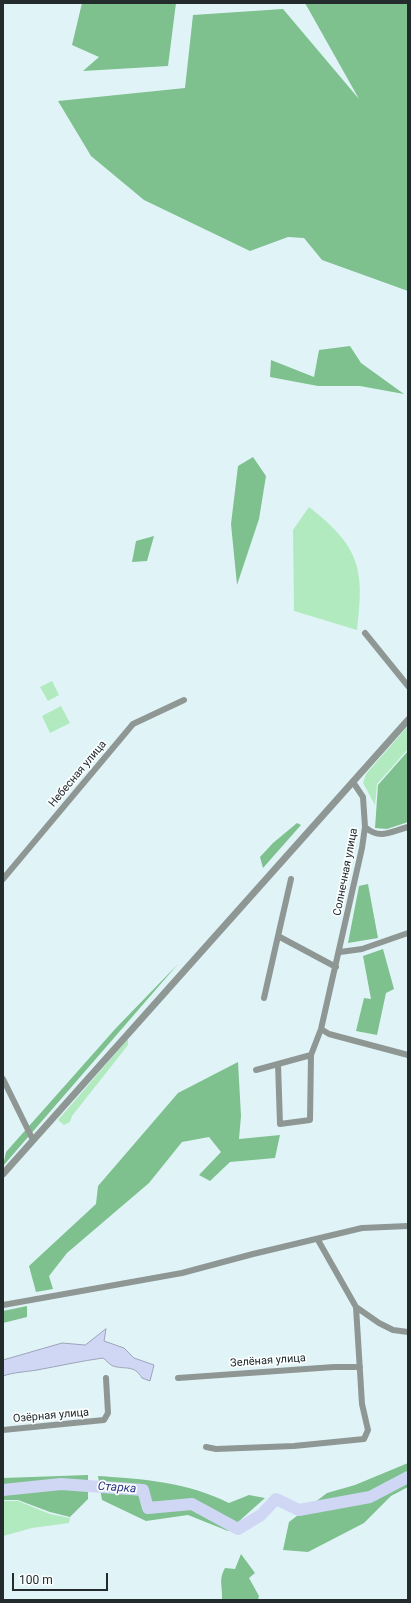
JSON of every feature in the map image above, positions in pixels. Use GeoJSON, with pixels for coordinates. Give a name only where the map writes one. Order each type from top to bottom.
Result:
{"type":"FeatureCollection","features":[{"type":"Feature","properties":{"kind":"street"},"geometry":{"type":"LineString","coordinates":[[365,633],[408,686]]}},
{"type":"Feature","properties":{"kind":"street","name":"Небесная улица"},"geometry":{"type":"LineString","coordinates":[[3,880],[133,724],[184,700]]}},
{"type":"Feature","properties":{"kind":"street"},"geometry":{"type":"LineString","coordinates":[[3,1174],[408,720]]}},
{"type":"Feature","properties":{"kind":"street","name":"Солнечная улица"},"geometry":{"type":"LineString","coordinates":[[278,1064],[280,1124],[310,1120],[311,1055],[321,1029],[340,952],[365,827],[363,797],[353,782]]}},
{"type":"Feature","properties":{"kind":"street"},"geometry":{"type":"LineString","coordinates":[[365,827],[373,834],[381,835],[408,827]]}},
{"type":"Feature","properties":{"kind":"street"},"geometry":{"type":"LineString","coordinates":[[264,998],[291,879]]}},
{"type":"Feature","properties":{"kind":"street"},"geometry":{"type":"LineString","coordinates":[[340,952],[362,949],[408,933]]}},
{"type":"Feature","properties":{"kind":"street"},"geometry":{"type":"LineString","coordinates":[[278,936],[336,967]]}},
{"type":"Feature","properties":{"kind":"street"},"geometry":{"type":"LineString","coordinates":[[321,1029],[329,1034],[408,1055]]}},
{"type":"Feature","properties":{"kind":"street"},"geometry":{"type":"LineString","coordinates":[[256,1070],[311,1055]]}},
{"type":"Feature","properties":{"kind":"street"},"geometry":{"type":"LineString","coordinates":[[3,1079],[34,1140]]}},
{"type":"Feature","properties":{"kind":"street"},"geometry":{"type":"LineString","coordinates":[[3,1305],[182,1273],[253,1254],[318,1240],[362,1228],[408,1226]]}},
{"type":"Feature","properties":{"kind":"street"},"geometry":{"type":"LineString","coordinates":[[318,1240],[356,1307],[392,1330],[408,1332]]}},
{"type":"Feature","properties":{"kind":"street"},"geometry":{"type":"LineString","coordinates":[[206,1447],[216,1449],[294,1446],[364,1439],[368,1430],[362,1404],[356,1307]]}},
{"type":"Feature","properties":{"kind":"street","name":"Зелёная улица"},"geometry":{"type":"LineString","coordinates":[[178,1378],[334,1367],[360,1367]]}},
{"type":"Feature","properties":{"kind":"street","name":"Озёрная улица"},"geometry":{"type":"LineString","coordinates":[[3,1430],[104,1420],[108,1414],[106,1378]]}},
{"type":"Feature","properties":{"kind":"green space"},"geometry":{"type":"Polygon","coordinates":[[[82,3],[176,3],[168,66],[83,71],[99,57],[72,45],[82,3]]]}},
{"type":"Feature","properties":{"kind":"green space"},"geometry":{"type":"Polygon","coordinates":[[[305,3],[408,3],[408,291],[322,260],[304,238],[288,237],[250,251],[144,200],[91,156],[58,101],[185,88],[193,15],[283,9],[359,99],[305,3]]]}},
{"type":"Feature","properties":{"kind":"green space"},"geometry":{"type":"Polygon","coordinates":[[[350,346],[361,363],[404,394],[360,386],[318,386],[270,377],[271,360],[314,377],[319,350],[350,346]]]}},
{"type":"Feature","properties":{"kind":"green space"},"geometry":{"type":"Polygon","coordinates":[[[253,457],[266,476],[259,519],[237,585],[231,524],[238,466],[253,457]]]}},
{"type":"Feature","properties":{"kind":"green space"},"geometry":{"type":"Polygon","coordinates":[[[309,507],[339,534],[355,560],[359,574],[360,590],[357,630],[294,611],[293,530],[309,507]]]}},
{"type":"Feature","properties":{"kind":"green space"},"geometry":{"type":"Polygon","coordinates":[[[154,536],[147,561],[132,562],[136,541],[154,536]]]}},
{"type":"Feature","properties":{"kind":"green space"},"geometry":{"type":"Polygon","coordinates":[[[52,681],[59,695],[48,701],[40,687],[52,681]]]}},
{"type":"Feature","properties":{"kind":"green space"},"geometry":{"type":"Polygon","coordinates":[[[61,706],[70,723],[50,733],[42,716],[61,706]]]}},
{"type":"Feature","properties":{"kind":"green space"},"geometry":{"type":"Polygon","coordinates":[[[408,726],[408,749],[377,784],[375,805],[363,783],[366,774],[408,726]]]}},
{"type":"Feature","properties":{"kind":"green space"},"geometry":{"type":"Polygon","coordinates":[[[408,751],[408,822],[387,829],[375,828],[378,785],[408,751]]]}},
{"type":"Feature","properties":{"kind":"green space"},"geometry":{"type":"Polygon","coordinates":[[[297,823],[301,825],[263,868],[260,857],[273,843],[297,823]]]}},
{"type":"Feature","properties":{"kind":"green space"},"geometry":{"type":"Polygon","coordinates":[[[368,884],[378,938],[348,943],[359,886],[368,884]]]}},
{"type":"Feature","properties":{"kind":"green space"},"geometry":{"type":"Polygon","coordinates":[[[383,949],[394,989],[386,993],[377,1035],[356,1031],[364,998],[371,999],[363,956],[383,949]]]}},
{"type":"Feature","properties":{"kind":"green space"},"geometry":{"type":"Polygon","coordinates":[[[178,964],[3,1166],[6,1152],[116,1028],[178,964]]]}},
{"type":"Feature","properties":{"kind":"green space"},"geometry":{"type":"Polygon","coordinates":[[[128,1039],[128,1045],[72,1116],[70,1122],[64,1125],[58,1120],[128,1039]]]}},
{"type":"Feature","properties":{"kind":"green space"},"geometry":{"type":"Polygon","coordinates":[[[238,1062],[241,1116],[239,1139],[280,1135],[275,1158],[230,1162],[210,1181],[199,1175],[221,1152],[209,1137],[182,1142],[149,1183],[67,1253],[49,1276],[53,1289],[36,1292],[29,1266],[96,1204],[98,1186],[178,1093],[238,1062]]]}},
{"type":"Feature","properties":{"kind":"green space"},"geometry":{"type":"Polygon","coordinates":[[[27,1306],[27,1317],[3,1323],[3,1311],[27,1306]]]}},
{"type":"Feature","properties":{"kind":"green space"},"geometry":{"type":"Polygon","coordinates":[[[408,1463],[408,1487],[391,1496],[364,1523],[308,1552],[283,1550],[289,1522],[327,1493],[355,1485],[408,1463]]]}},
{"type":"Feature","properties":{"kind":"green space"},"geometry":{"type":"Polygon","coordinates":[[[88,1475],[88,1499],[70,1517],[50,1512],[18,1500],[3,1500],[3,1478],[88,1475]]]}},
{"type":"Feature","properties":{"kind":"green space"},"geometry":{"type":"Polygon","coordinates":[[[98,1476],[148,1480],[181,1486],[197,1490],[229,1503],[249,1495],[265,1498],[228,1531],[188,1515],[146,1521],[102,1500],[98,1476]]]}},
{"type":"Feature","properties":{"kind":"green space"},"geometry":{"type":"Polygon","coordinates":[[[3,1501],[18,1501],[50,1514],[70,1518],[69,1523],[32,1528],[3,1536],[3,1501]]]}},
{"type":"Feature","properties":{"kind":"green space"},"geometry":{"type":"Polygon","coordinates":[[[241,1554],[255,1573],[249,1578],[259,1596],[258,1600],[222,1600],[221,1580],[225,1568],[235,1569],[241,1554]]]}},
{"type":"Feature","properties":{"kind":"water"},"geometry":{"type":"Polygon","coordinates":[[[106,1329],[104,1341],[124,1348],[134,1358],[154,1365],[150,1381],[142,1378],[132,1369],[113,1366],[103,1358],[3,1376],[3,1360],[62,1343],[85,1345],[106,1329]]]}},
{"type":"Feature","properties":{"kind":"waterway","name":"Старка"},"geometry":{"type":"LineString","coordinates":[[3,1490],[61,1484],[143,1490],[148,1508],[192,1504],[238,1529],[261,1515],[276,1499],[299,1510],[370,1497],[408,1477]]}}]}
